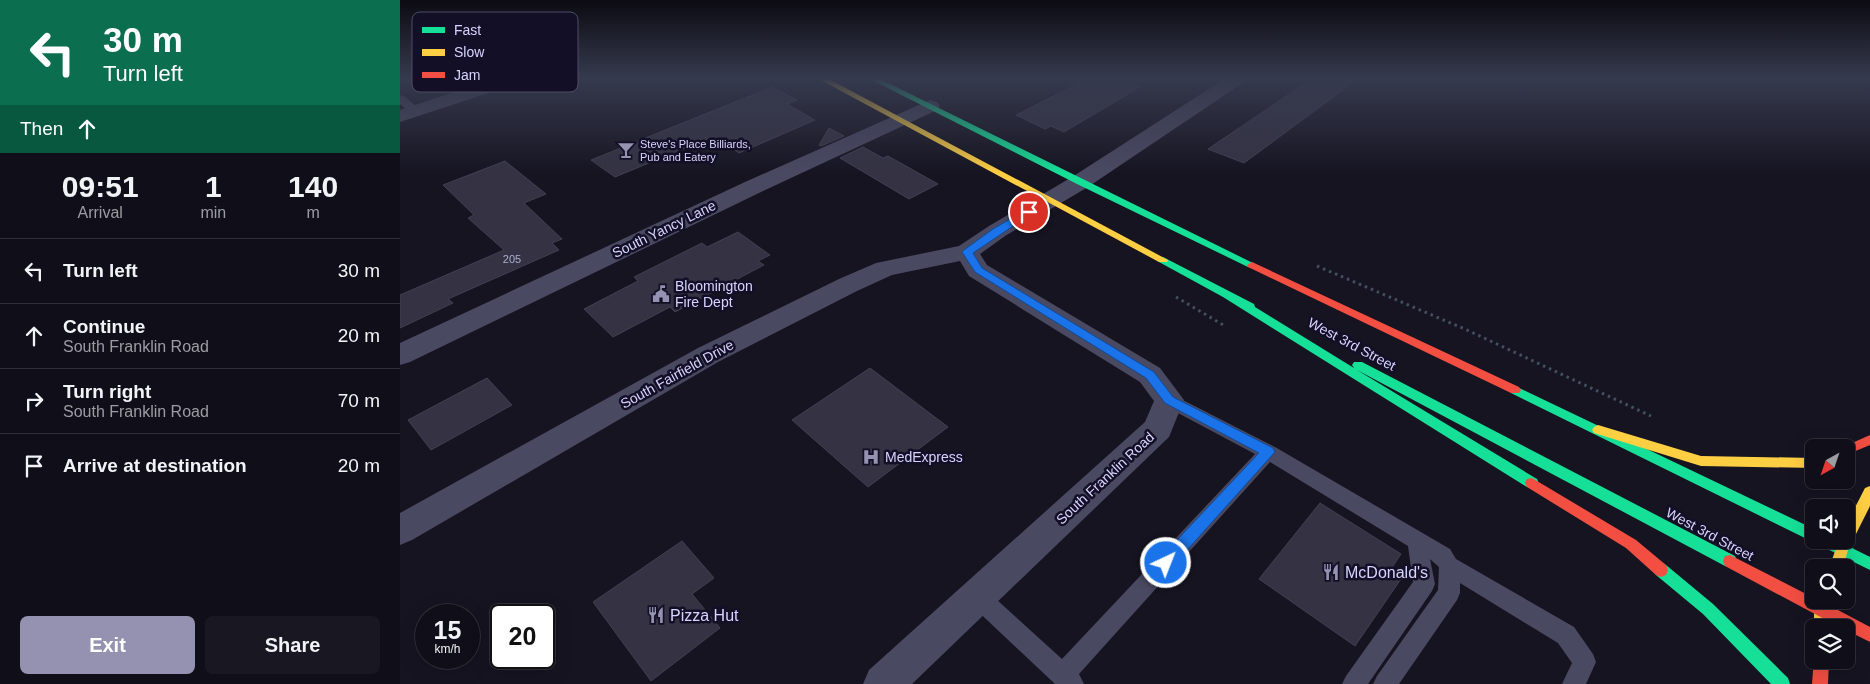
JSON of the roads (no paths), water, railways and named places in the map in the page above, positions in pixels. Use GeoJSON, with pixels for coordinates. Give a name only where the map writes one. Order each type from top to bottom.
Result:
{"type":"FeatureCollection","features":[{"type":"Feature","properties":{"kind":"main road","name":"West 3rd Street"},"geometry":{"type":"LineString","coordinates":[[883,110],[1049,201],[1227,295],[1805,595]]}},
{"type":"Feature","properties":{"kind":"main road","name":"West 3rd Street"},"geometry":{"type":"LineString","coordinates":[[938,110],[1080,182],[1598,430],[1805,532]]}},
{"type":"Feature","properties":{"kind":"main road"},"geometry":{"type":"LineString","coordinates":[[1227,295],[1631,544],[1708,609],[1782,684]]}},
{"type":"Feature","properties":{"kind":"main road"},"geometry":{"type":"LineString","coordinates":[[1598,430],[1701,461],[1805,462]]}},
{"type":"Feature","properties":{"kind":"main road"},"geometry":{"type":"LineString","coordinates":[[1855,446],[1870,440]]}},
{"type":"Feature","properties":{"kind":"main road"},"geometry":{"type":"LineString","coordinates":[[1838,559],[1841,550],[1870,492]]}},
{"type":"Feature","properties":{"kind":"main road"},"geometry":{"type":"LineString","coordinates":[[1841,550],[1870,564]]}},
{"type":"Feature","properties":{"kind":"main road","name":"West 3rd Street"},"geometry":{"type":"LineString","coordinates":[[1830,609],[1870,635]]}},
{"type":"Feature","properties":{"kind":"main road"},"geometry":{"type":"LineString","coordinates":[[1820,684],[1821,669]]}},
{"type":"Feature","properties":{"kind":"street","name":"South Yancy Lane"},"geometry":{"type":"LineString","coordinates":[[400,356],[753,186],[921,110]]}},
{"type":"Feature","properties":{"kind":"street"},"geometry":{"type":"LineString","coordinates":[[1169,400],[1150,375],[978,270],[968,252],[997,231],[1080,182],[1189,110]]}},
{"type":"Feature","properties":{"kind":"street","name":"South Fairfield Drive"},"geometry":{"type":"LineString","coordinates":[[400,530],[708,355],[848,285],[885,270],[968,252]]}},
{"type":"Feature","properties":{"kind":"street","name":"South Franklin Road"},"geometry":{"type":"LineString","coordinates":[[883,684],[1158,429],[1169,400]]}},
{"type":"Feature","properties":{"kind":"lane"},"geometry":{"type":"LineString","coordinates":[[1169,400],[1268,452],[1443,556],[1449,566],[1566,635],[1585,662],[1574,684]]}},
{"type":"Feature","properties":{"kind":"lane"},"geometry":{"type":"LineString","coordinates":[[977,596],[1068,679],[1268,452]]}},
{"type":"Feature","properties":{"kind":"lane"},"geometry":{"type":"LineString","coordinates":[[1358,683],[1424,584],[1416,540]]}},
{"type":"Feature","properties":{"kind":"lane"},"geometry":{"type":"LineString","coordinates":[[1386,684],[1449,592],[1449,566]]}},
{"type":"Feature","properties":{"kind":"place","name":"Steve's Place Billiards, Pub and Eatery"},"geometry":{"type":"Point","coordinates":[626,150]}},
{"type":"Feature","properties":{"kind":"place","name":"Bloomington Fire Dept"},"geometry":{"type":"Point","coordinates":[661,294]}},
{"type":"Feature","properties":{"kind":"place","name":"MedExpress"},"geometry":{"type":"Point","coordinates":[871,457]}},
{"type":"Feature","properties":{"kind":"place","name":"McDonald's"},"geometry":{"type":"Point","coordinates":[1331,572]}},
{"type":"Feature","properties":{"kind":"place","name":"Pizza Hut"},"geometry":{"type":"Point","coordinates":[656,615]}}]}
